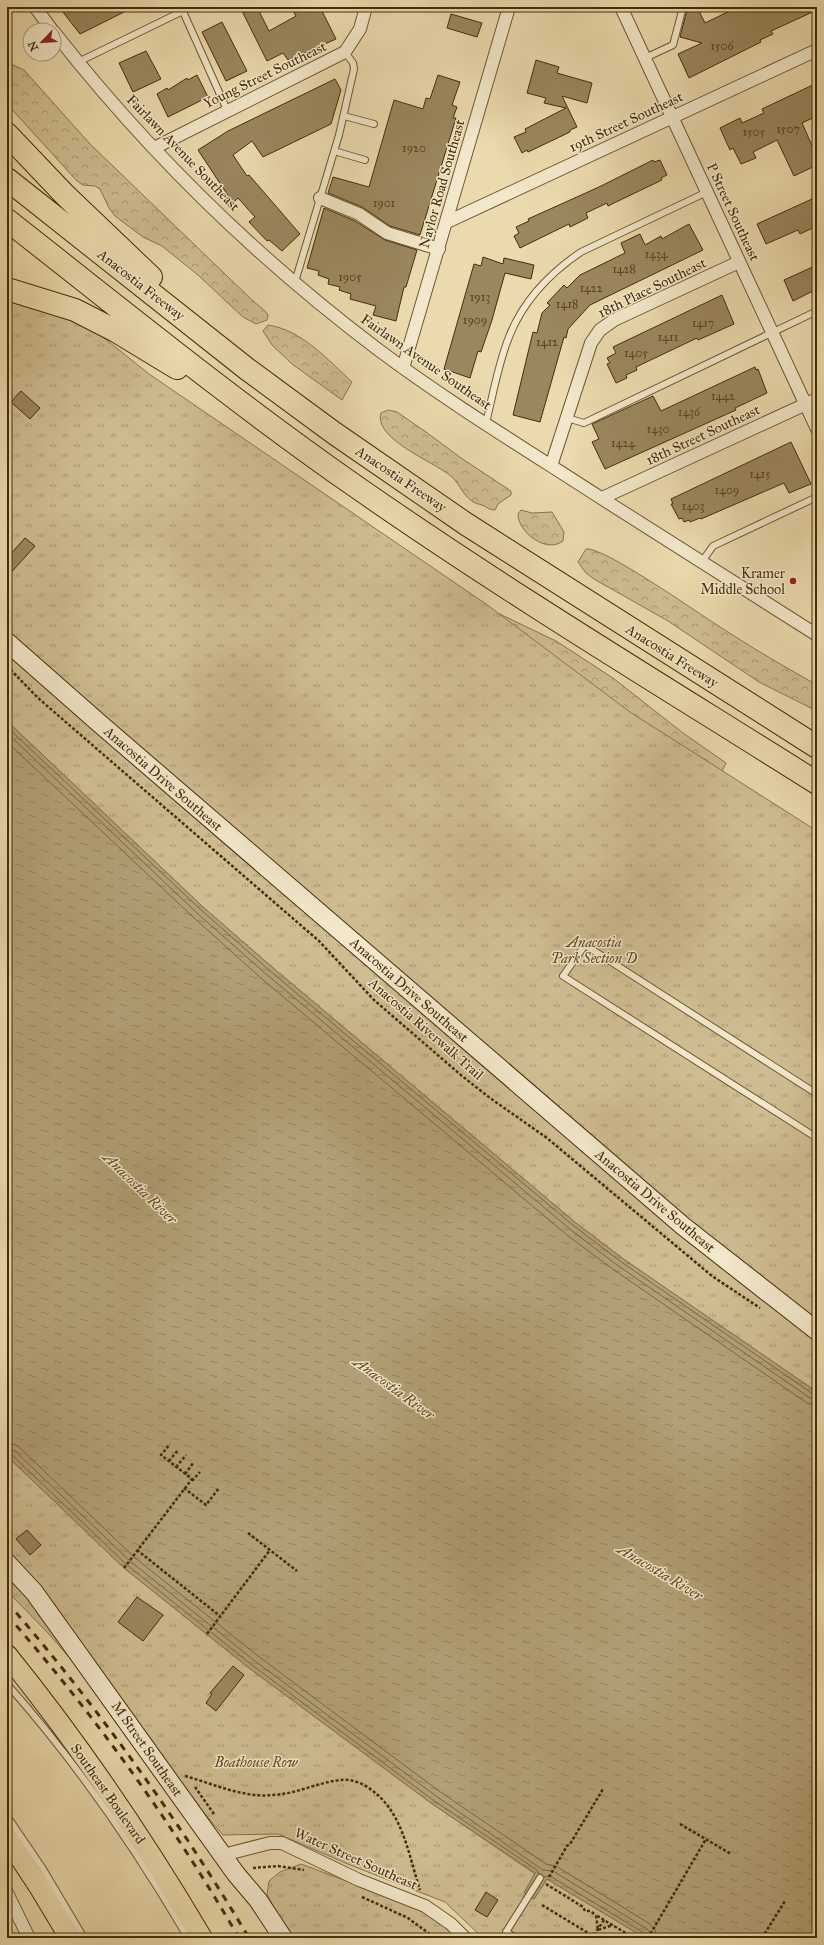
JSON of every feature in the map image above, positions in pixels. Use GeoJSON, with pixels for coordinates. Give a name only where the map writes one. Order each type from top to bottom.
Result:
{"type":"FeatureCollection","features":[{"type":"Feature","properties":{"kind":"highway"},"geometry":{"type":"LineString","coordinates":[[7,134],[65,195],[247,369]]}},
{"type":"Feature","properties":{"kind":"highway","name":"Anacostia Freeway"},"geometry":{"type":"LineString","coordinates":[[7,179],[247,369],[334,433],[466,524],[817,747]]}},
{"type":"Feature","properties":{"kind":"highway"},"geometry":{"type":"LineString","coordinates":[[7,220],[273,427],[359,489],[455,553],[817,783]]}},
{"type":"Feature","properties":{"kind":"highway"},"geometry":{"type":"LineString","coordinates":[[7,289],[62,305],[101,323],[273,427]]}},
{"type":"Feature","properties":{"kind":"main road","name":"Southeast Boulevard"},"geometry":{"type":"LineString","coordinates":[[7,1655],[61,1726],[117,1805],[164,1876],[202,1938]]}},
{"type":"Feature","properties":{"kind":"main road"},"geometry":{"type":"LineString","coordinates":[[7,1838],[70,1938]]}},
{"type":"Feature","properties":{"kind":"street","name":"Fairlawn Avenue Southeast"},"geometry":{"type":"LineString","coordinates":[[34,7],[46,22]]}},
{"type":"Feature","properties":{"kind":"street","name":"Young Street Southeast"},"geometry":{"type":"LineString","coordinates":[[154,148],[345,52],[360,29],[366,7]]}},
{"type":"Feature","properties":{"kind":"street","name":"Naylor Road Southeast"},"geometry":{"type":"LineString","coordinates":[[404,368],[509,7]]}},
{"type":"Feature","properties":{"kind":"street","name":"P Street Southeast"},"geometry":{"type":"LineString","coordinates":[[621,7],[817,429]]}},
{"type":"Feature","properties":{"kind":"street","name":"Fairlawn Avenue Southeast"},"geometry":{"type":"LineString","coordinates":[[62,42],[154,148],[230,223],[294,282],[404,368],[551,466],[701,563],[817,635]]}},
{"type":"Feature","properties":{"kind":"street","name":"19th Street Southeast"},"geometry":{"type":"LineString","coordinates":[[447,222],[817,50]]}},
{"type":"Feature","properties":{"kind":"street"},"geometry":{"type":"LineString","coordinates":[[320,198],[358,214],[387,233],[439,249]]}},
{"type":"Feature","properties":{"kind":"street","name":"18th Place Southeast"},"geometry":{"type":"LineString","coordinates":[[551,466],[591,343],[600,330],[614,320],[739,262]]}},
{"type":"Feature","properties":{"kind":"street","name":"18th Street Southeast"},"geometry":{"type":"LineString","coordinates":[[602,498],[817,399]]}},
{"type":"Feature","properties":{"kind":"street","name":"Anacostia Drive Southeast"},"geometry":{"type":"LineString","coordinates":[[7,642],[104,728],[677,1221],[728,1263],[817,1331]]}},
{"type":"Feature","properties":{"kind":"street","name":"M Street Southeast"},"geometry":{"type":"LineString","coordinates":[[7,1563],[34,1592],[223,1855],[258,1900],[283,1938]]}},
{"type":"Feature","properties":{"kind":"street","name":"Water Street Southeast"},"geometry":{"type":"LineString","coordinates":[[223,1855],[270,1843],[282,1843],[359,1880],[425,1906],[451,1924],[465,1938]]}},
{"type":"Feature","properties":{"kind":"street"},"geometry":{"type":"LineString","coordinates":[[7,1893],[29,1938]]}},
{"type":"Feature","properties":{"kind":"lane"},"geometry":{"type":"LineString","coordinates":[[645,58],[673,45],[683,7]]}},
{"type":"Feature","properties":{"kind":"lane"},"geometry":{"type":"LineString","coordinates":[[78,62],[182,9],[227,110]]}},
{"type":"Feature","properties":{"kind":"lane"},"geometry":{"type":"LineString","coordinates":[[294,282],[344,116],[354,69],[353,63],[345,52]]}},
{"type":"Feature","properties":{"kind":"lane"},"geometry":{"type":"LineString","coordinates":[[344,116],[374,124]]}},
{"type":"Feature","properties":{"kind":"lane"},"geometry":{"type":"LineString","coordinates":[[334,151],[365,160]]}},
{"type":"Feature","properties":{"kind":"lane"},"geometry":{"type":"LineString","coordinates":[[486,423],[508,338],[517,319],[544,281],[566,262],[581,252],[707,192]]}},
{"type":"Feature","properties":{"kind":"lane"},"geometry":{"type":"LineString","coordinates":[[567,418],[584,423],[817,311]]}},
{"type":"Feature","properties":{"kind":"lane"},"geometry":{"type":"LineString","coordinates":[[701,563],[713,546],[817,497]]}},
{"type":"Feature","properties":{"kind":"lane"},"geometry":{"type":"LineString","coordinates":[[817,1094],[585,945],[563,976],[817,1138]]}},
{"type":"Feature","properties":{"kind":"lane"},"geometry":{"type":"LineString","coordinates":[[7,1684],[38,1720],[91,1789],[148,1872],[188,1938]]}},
{"type":"Feature","properties":{"kind":"lane"},"geometry":{"type":"LineString","coordinates":[[7,1816],[43,1869],[84,1938]]}},
{"type":"Feature","properties":{"kind":"lane"},"geometry":{"type":"LineString","coordinates":[[516,1938],[506,1932],[540,1878]]}},
{"type":"Feature","properties":{"kind":"path","name":"Anacostia Riverwalk Trail"},"geometry":{"type":"LineString","coordinates":[[7,666],[38,698],[320,941],[374,1000],[462,1076],[490,1098],[547,1138],[712,1276],[765,1312]]}},
{"type":"Feature","properties":{"kind":"path"},"geometry":{"type":"LineString","coordinates":[[170,1444],[161,1455],[192,1480]]}},
{"type":"Feature","properties":{"kind":"path"},"geometry":{"type":"LineString","coordinates":[[169,1461],[178,1450]]}},
{"type":"Feature","properties":{"kind":"path"},"geometry":{"type":"LineString","coordinates":[[176,1467],[186,1455]]}},
{"type":"Feature","properties":{"kind":"path"},"geometry":{"type":"LineString","coordinates":[[185,1474],[194,1462]]}},
{"type":"Feature","properties":{"kind":"path"},"geometry":{"type":"LineString","coordinates":[[124,1568],[184,1488],[200,1472]]}},
{"type":"Feature","properties":{"kind":"path"},"geometry":{"type":"LineString","coordinates":[[184,1488],[206,1505],[219,1488]]}},
{"type":"Feature","properties":{"kind":"path"},"geometry":{"type":"LineString","coordinates":[[248,1533],[297,1571]]}},
{"type":"Feature","properties":{"kind":"path"},"geometry":{"type":"LineString","coordinates":[[137,1550],[220,1616]]}},
{"type":"Feature","properties":{"kind":"path"},"geometry":{"type":"LineString","coordinates":[[206,1634],[270,1550]]}},
{"type":"Feature","properties":{"kind":"path"},"geometry":{"type":"LineString","coordinates":[[184,1775],[239,1793],[259,1795],[282,1794],[343,1780],[361,1783],[379,1796],[396,1820],[408,1848],[425,1906]]}},
{"type":"Feature","properties":{"kind":"path"},"geometry":{"type":"LineString","coordinates":[[603,1789],[570,1844],[566,1846],[545,1884],[583,1907],[585,1911],[590,1911],[634,1938]]}},
{"type":"Feature","properties":{"kind":"path"},"geometry":{"type":"LineString","coordinates":[[680,1824],[731,1854]]}},
{"type":"Feature","properties":{"kind":"path"},"geometry":{"type":"LineString","coordinates":[[648,1938],[706,1839]]}},
{"type":"Feature","properties":{"kind":"path"},"geometry":{"type":"LineString","coordinates":[[252,1867],[256,1869],[278,1866],[308,1871]]}},
{"type":"Feature","properties":{"kind":"path"},"geometry":{"type":"LineString","coordinates":[[361,1896],[408,1918],[435,1938]]}},
{"type":"Feature","properties":{"kind":"path"},"geometry":{"type":"LineString","coordinates":[[762,1938],[785,1901]]}},
{"type":"Feature","properties":{"kind":"path"},"geometry":{"type":"LineString","coordinates":[[542,1905],[595,1937],[604,1920]]}},
{"type":"Feature","properties":{"kind":"path"},"geometry":{"type":"LineString","coordinates":[[596,1915],[598,1930]]}},
{"type":"Feature","properties":{"kind":"path"},"geometry":{"type":"LineString","coordinates":[[598,1930],[613,1925]]}},
{"type":"Feature","properties":{"kind":"green space"},"geometry":{"type":"Polygon","coordinates":[[[11,64],[24,70],[90,144],[265,311],[268,315],[267,320],[256,324],[243,317],[198,275],[162,246],[143,237],[115,216],[109,208],[100,189],[95,186],[83,185],[77,181],[7,104],[7,69],[11,64]]]}},
{"type":"Feature","properties":{"kind":"green space","name":"Anacostia Park Section D"},"geometry":{"type":"Polygon","coordinates":[[[7,299],[89,326],[149,374],[486,604],[630,712],[817,831],[817,1392],[622,1258],[576,1223],[203,907],[7,721],[7,299]]]}},
{"type":"Feature","properties":{"kind":"green space"},"geometry":{"type":"Polygon","coordinates":[[[268,325],[280,328],[303,339],[314,347],[352,382],[342,400],[292,364],[272,345],[263,331],[268,325]]]}},
{"type":"Feature","properties":{"kind":"green space"},"geometry":{"type":"Polygon","coordinates":[[[388,410],[397,412],[426,432],[461,458],[511,491],[511,495],[498,504],[495,510],[472,501],[466,496],[453,478],[408,450],[387,432],[381,423],[381,413],[388,410]]]}},
{"type":"Feature","properties":{"kind":"green space"},"geometry":{"type":"Polygon","coordinates":[[[521,510],[532,513],[552,512],[564,532],[563,541],[549,545],[534,539],[523,528],[519,521],[518,514],[521,510]]]}},
{"type":"Feature","properties":{"kind":"green space"},"geometry":{"type":"Polygon","coordinates":[[[586,549],[596,551],[613,559],[656,584],[716,625],[817,685],[817,711],[759,682],[668,621],[594,579],[586,573],[578,562],[586,549]]]}},
{"type":"Feature","properties":{"kind":"green space"},"geometry":{"type":"Polygon","coordinates":[[[479,604],[556,641],[613,678],[683,733],[726,763],[715,786],[479,604]]]}},
{"type":"Feature","properties":{"kind":"green space","name":"Boathouse Row"},"geometry":{"type":"Polygon","coordinates":[[[7,1456],[124,1568],[249,1668],[431,1803],[535,1874],[524,1893],[534,1899],[547,1879],[645,1938],[483,1938],[445,1902],[350,1865],[278,1834],[223,1835],[48,1633],[7,1591],[7,1456]]]}},
{"type":"Feature","properties":{"kind":"green space"},"geometry":{"type":"Polygon","coordinates":[[[301,1864],[417,1907],[441,1920],[459,1938],[291,1938],[267,1895],[269,1881],[280,1872],[301,1864]]]}},
{"type":"Feature","properties":{"kind":"water","name":"Anacostia River"},"geometry":{"type":"Polygon","coordinates":[[[7,721],[203,907],[576,1223],[622,1258],[817,1392],[817,1938],[645,1938],[547,1879],[534,1899],[524,1893],[535,1873],[431,1803],[249,1668],[124,1568],[7,1456],[7,721]]]}},
{"type":"Feature","properties":{"kind":"building"},"geometry":{"type":"Polygon","coordinates":[[[59,7],[134,7],[80,34],[59,7]]]}},
{"type":"Feature","properties":{"kind":"building"},"geometry":{"type":"Polygon","coordinates":[[[250,7],[257,7],[269,31],[296,16],[291,7],[320,7],[336,39],[288,60],[283,53],[267,61],[242,11],[250,7]]]}},
{"type":"Feature","properties":{"kind":"building"},"geometry":{"type":"Polygon","coordinates":[[[692,7],[697,7],[705,23],[738,7],[817,7],[817,10],[771,31],[773,34],[760,40],[761,42],[689,78],[678,54],[702,43],[680,37],[687,10],[692,7]]]}},
{"type":"Feature","properties":{"kind":"building"},"geometry":{"type":"Polygon","coordinates":[[[451,14],[482,23],[477,37],[447,28],[451,14]]]}},
{"type":"Feature","properties":{"kind":"building"},"geometry":{"type":"Polygon","coordinates":[[[222,22],[247,71],[226,81],[202,32],[222,22]]]}},
{"type":"Feature","properties":{"kind":"building"},"geometry":{"type":"Polygon","coordinates":[[[146,51],[161,79],[133,92],[119,63],[146,51]]]}},
{"type":"Feature","properties":{"kind":"building"},"geometry":{"type":"Polygon","coordinates":[[[536,60],[559,67],[557,73],[592,83],[587,103],[562,96],[577,127],[570,130],[570,132],[528,152],[527,150],[522,153],[514,137],[526,132],[525,129],[566,108],[544,103],[546,98],[527,93],[536,60]]]}},
{"type":"Feature","properties":{"kind":"building"},"geometry":{"type":"Polygon","coordinates":[[[197,75],[208,97],[168,117],[157,94],[167,88],[168,90],[187,78],[188,80],[197,75]]]}},
{"type":"Feature","properties":{"kind":"building"},"geometry":{"type":"Polygon","coordinates":[[[438,75],[460,82],[452,105],[457,107],[453,118],[456,118],[420,235],[390,226],[362,207],[328,193],[333,177],[369,187],[394,100],[423,109],[426,98],[430,99],[438,75]]]}},
{"type":"Feature","properties":{"kind":"building"},"geometry":{"type":"Polygon","coordinates":[[[335,79],[341,90],[331,124],[263,157],[252,141],[233,155],[247,176],[249,175],[300,234],[282,251],[269,240],[267,241],[249,222],[255,217],[238,198],[233,203],[198,150],[228,131],[335,79]]]}},
{"type":"Feature","properties":{"kind":"building"},"geometry":{"type":"Polygon","coordinates":[[[817,83],[817,116],[802,123],[817,157],[817,165],[794,176],[777,140],[753,152],[756,158],[741,164],[733,148],[730,150],[720,128],[740,118],[742,123],[764,113],[762,109],[817,83]]]}},
{"type":"Feature","properties":{"kind":"building"},"geometry":{"type":"Polygon","coordinates":[[[653,160],[654,162],[660,160],[667,175],[661,178],[662,180],[608,206],[607,203],[586,213],[588,218],[570,227],[569,224],[520,248],[514,236],[519,233],[516,227],[529,221],[528,219],[599,187],[653,160]]]}},
{"type":"Feature","properties":{"kind":"building"},"geometry":{"type":"Polygon","coordinates":[[[812,199],[814,204],[817,202],[817,226],[800,234],[798,230],[766,244],[757,224],[812,199]]]}},
{"type":"Feature","properties":{"kind":"building"},"geometry":{"type":"Polygon","coordinates":[[[324,208],[355,221],[385,240],[417,250],[406,287],[404,287],[396,321],[373,315],[376,306],[350,299],[351,294],[339,290],[340,287],[328,284],[329,279],[318,275],[319,271],[307,268],[324,208]]]}},
{"type":"Feature","properties":{"kind":"building"},"geometry":{"type":"Polygon","coordinates":[[[689,224],[703,250],[590,305],[568,329],[566,338],[564,337],[540,422],[513,415],[533,332],[537,333],[542,313],[550,305],[547,303],[564,285],[567,288],[580,275],[625,253],[621,243],[640,234],[645,245],[661,236],[662,239],[689,224]]]}},
{"type":"Feature","properties":{"kind":"building"},"geometry":{"type":"Polygon","coordinates":[[[483,257],[503,264],[504,258],[534,265],[531,279],[505,273],[492,320],[481,352],[478,351],[470,378],[444,369],[474,264],[481,266],[483,257]]]}},
{"type":"Feature","properties":{"kind":"building"},"geometry":{"type":"Polygon","coordinates":[[[817,265],[817,289],[793,301],[784,280],[817,265]]]}},
{"type":"Feature","properties":{"kind":"building"},"geometry":{"type":"Polygon","coordinates":[[[722,295],[734,324],[698,340],[697,338],[636,367],[637,370],[626,375],[627,378],[616,383],[607,364],[610,363],[607,358],[616,353],[613,347],[722,295]]]}},
{"type":"Feature","properties":{"kind":"building"},"geometry":{"type":"Polygon","coordinates":[[[755,367],[756,370],[758,369],[767,393],[735,408],[736,410],[605,469],[592,442],[599,439],[592,424],[653,396],[661,411],[755,367]]]}},
{"type":"Feature","properties":{"kind":"building"},"geometry":{"type":"Polygon","coordinates":[[[21,391],[40,408],[30,419],[11,402],[21,391]]]}},
{"type":"Feature","properties":{"kind":"building"},"geometry":{"type":"Polygon","coordinates":[[[791,442],[811,484],[789,493],[784,483],[701,519],[684,522],[682,518],[679,519],[671,504],[673,504],[671,499],[791,442]]]}},
{"type":"Feature","properties":{"kind":"building"},"geometry":{"type":"Polygon","coordinates":[[[25,538],[35,546],[7,577],[7,558],[25,538]]]}},
{"type":"Feature","properties":{"kind":"building"},"geometry":{"type":"Polygon","coordinates":[[[27,1530],[41,1545],[30,1555],[16,1539],[27,1530]]]}},
{"type":"Feature","properties":{"kind":"building"},"geometry":{"type":"Polygon","coordinates":[[[137,1597],[163,1615],[143,1641],[118,1622],[137,1597]]]}},
{"type":"Feature","properties":{"kind":"building"},"geometry":{"type":"Polygon","coordinates":[[[233,1666],[244,1675],[216,1711],[206,1703],[212,1694],[210,1693],[233,1666]]]}},
{"type":"Feature","properties":{"kind":"building"},"geometry":{"type":"Polygon","coordinates":[[[486,1892],[498,1900],[487,1917],[475,1910],[486,1892]]]}},
{"type":"Feature","properties":{"kind":"railway"},"geometry":{"type":"LineString","coordinates":[[7,1602],[73,1682],[136,1765],[194,1850],[249,1938]]}},
{"type":"Feature","properties":{"kind":"railway"},"geometry":{"type":"LineString","coordinates":[[7,1615],[71,1691],[131,1771],[187,1853],[239,1938]]}},
{"type":"Feature","properties":{"kind":"place","name":"Kramer Middle School"},"geometry":{"type":"Point","coordinates":[793,581]}}]}
